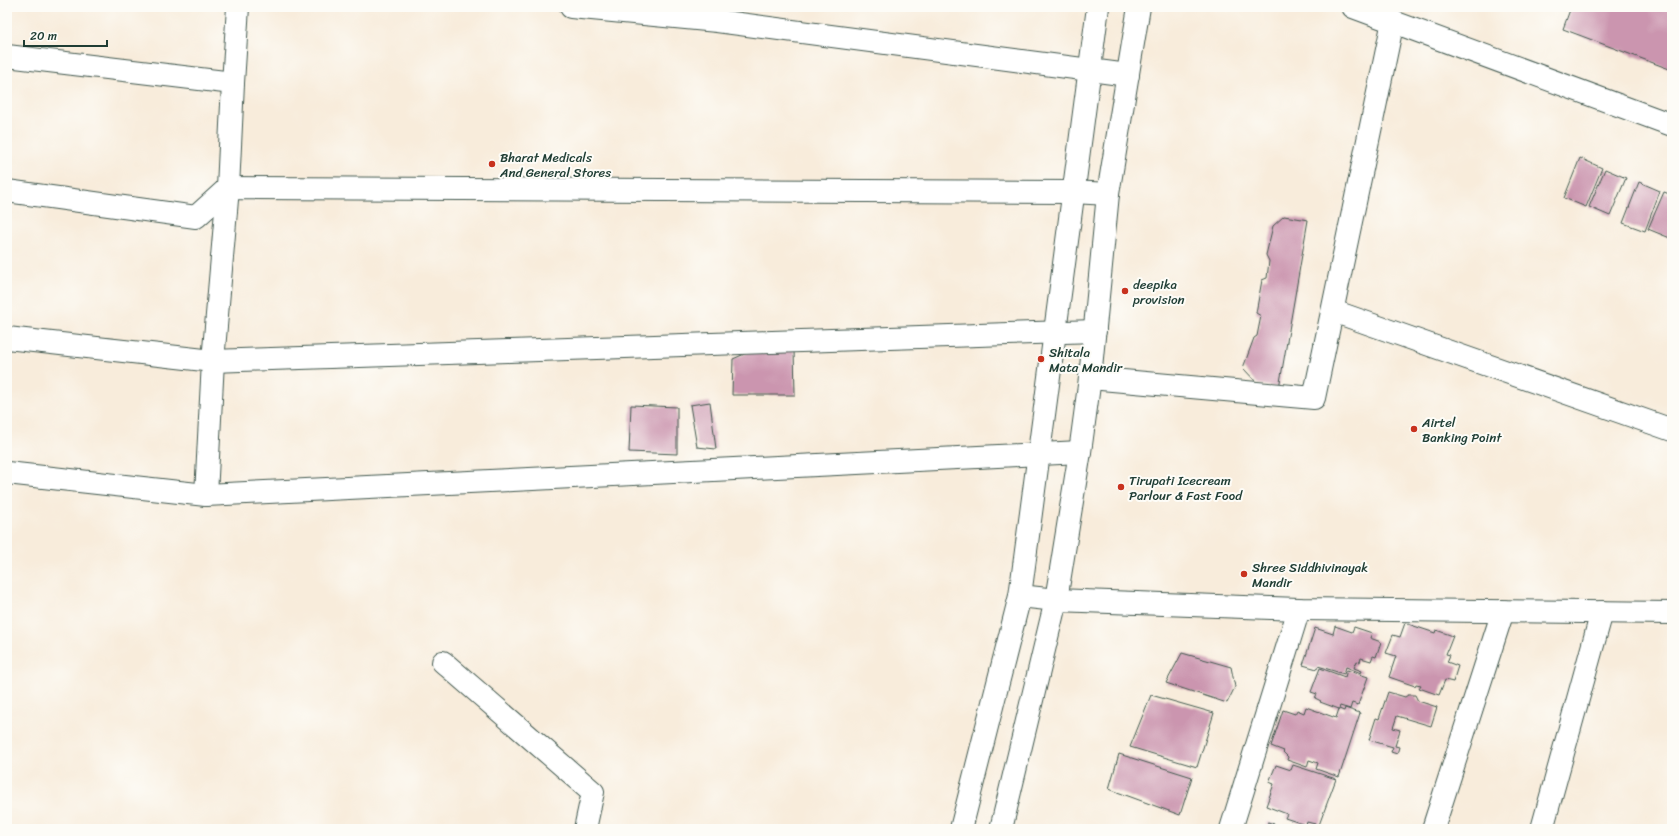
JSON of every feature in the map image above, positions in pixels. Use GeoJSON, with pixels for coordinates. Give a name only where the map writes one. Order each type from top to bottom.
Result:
{"type":"FeatureCollection","features":[{"type":"Feature","properties":{"kind":"street"},"geometry":{"type":"LineString","coordinates":[[206,495],[213,361],[228,188],[232,83],[238,7]]}},
{"type":"Feature","properties":{"kind":"street"},"geometry":{"type":"LineString","coordinates":[[572,7],[718,14],[1128,75]]}},
{"type":"Feature","properties":{"kind":"street"},"geometry":{"type":"LineString","coordinates":[[960,829],[1020,596],[1098,7]]}},
{"type":"Feature","properties":{"kind":"street"},"geometry":{"type":"LineString","coordinates":[[1001,829],[1056,600],[1080,452],[1090,378],[1108,194],[1139,7]]}},
{"type":"Feature","properties":{"kind":"street"},"geometry":{"type":"LineString","coordinates":[[1353,7],[1672,125]]}},
{"type":"Feature","properties":{"kind":"street"},"geometry":{"type":"LineString","coordinates":[[1090,378],[1314,398],[1394,21]]}},
{"type":"Feature","properties":{"kind":"street"},"geometry":{"type":"LineString","coordinates":[[7,56],[232,83]]}},
{"type":"Feature","properties":{"kind":"street"},"geometry":{"type":"LineString","coordinates":[[7,191],[196,217],[228,188],[1073,192],[1108,194]]}},
{"type":"Feature","properties":{"kind":"street"},"geometry":{"type":"LineString","coordinates":[[1332,311],[1672,430]]}},
{"type":"Feature","properties":{"kind":"street"},"geometry":{"type":"LineString","coordinates":[[7,338],[213,361],[1095,331]]}},
{"type":"Feature","properties":{"kind":"street"},"geometry":{"type":"LineString","coordinates":[[7,473],[206,495],[1080,452]]}},
{"type":"Feature","properties":{"kind":"street"},"geometry":{"type":"LineString","coordinates":[[1020,596],[1056,600],[1299,609],[1672,613]]}},
{"type":"Feature","properties":{"kind":"street"},"geometry":{"type":"LineString","coordinates":[[1231,829],[1299,609]]}},
{"type":"Feature","properties":{"kind":"street"},"geometry":{"type":"LineString","coordinates":[[1433,829],[1503,611]]}},
{"type":"Feature","properties":{"kind":"street"},"geometry":{"type":"LineString","coordinates":[[1542,829],[1602,612]]}},
{"type":"Feature","properties":{"kind":"street"},"geometry":{"type":"LineString","coordinates":[[443,662],[594,792],[585,829]]}},
{"type":"Feature","properties":{"kind":"building"},"geometry":{"type":"Polygon","coordinates":[[[1571,7],[1672,7],[1672,70],[1563,29],[1571,7]]]}},
{"type":"Feature","properties":{"kind":"building"},"geometry":{"type":"Polygon","coordinates":[[[1580,158],[1602,168],[1586,207],[1564,198],[1580,158]]]}},
{"type":"Feature","properties":{"kind":"building"},"geometry":{"type":"Polygon","coordinates":[[[1605,169],[1626,178],[1610,216],[1589,207],[1605,169]]]}},
{"type":"Feature","properties":{"kind":"building"},"geometry":{"type":"Polygon","coordinates":[[[1639,182],[1660,191],[1645,231],[1623,223],[1639,182]]]}},
{"type":"Feature","properties":{"kind":"building"},"geometry":{"type":"Polygon","coordinates":[[[1664,192],[1672,195],[1672,233],[1670,238],[1648,229],[1664,192]]]}},
{"type":"Feature","properties":{"kind":"building"},"geometry":{"type":"Polygon","coordinates":[[[1284,216],[1308,220],[1279,388],[1258,384],[1243,368],[1254,338],[1257,336],[1261,316],[1256,313],[1262,280],[1267,278],[1269,261],[1266,255],[1273,226],[1284,216]]]}},
{"type":"Feature","properties":{"kind":"building"},"geometry":{"type":"Polygon","coordinates":[[[756,349],[794,349],[795,395],[732,395],[733,359],[756,349]]]}},
{"type":"Feature","properties":{"kind":"building"},"geometry":{"type":"Polygon","coordinates":[[[710,402],[716,449],[697,447],[690,405],[710,402]]]}},
{"type":"Feature","properties":{"kind":"building"},"geometry":{"type":"Polygon","coordinates":[[[631,405],[677,407],[677,454],[629,452],[631,405]]]}},
{"type":"Feature","properties":{"kind":"building"},"geometry":{"type":"Polygon","coordinates":[[[1405,623],[1435,633],[1436,630],[1453,636],[1446,654],[1450,655],[1447,662],[1458,666],[1453,682],[1445,680],[1439,695],[1419,688],[1421,685],[1416,684],[1415,686],[1389,677],[1396,656],[1386,653],[1393,635],[1400,637],[1405,623]]]}},
{"type":"Feature","properties":{"kind":"building"},"geometry":{"type":"Polygon","coordinates":[[[1335,626],[1352,632],[1354,627],[1372,633],[1370,638],[1381,642],[1376,657],[1373,656],[1371,661],[1361,658],[1360,662],[1357,661],[1354,668],[1362,671],[1361,673],[1346,667],[1344,674],[1318,666],[1317,669],[1303,665],[1315,628],[1333,634],[1335,626]]]}},
{"type":"Feature","properties":{"kind":"building"},"geometry":{"type":"Polygon","coordinates":[[[1182,653],[1231,667],[1235,687],[1227,703],[1166,683],[1182,653]]]}},
{"type":"Feature","properties":{"kind":"building"},"geometry":{"type":"Polygon","coordinates":[[[1320,668],[1345,677],[1347,670],[1368,677],[1358,705],[1352,703],[1350,709],[1340,706],[1339,709],[1320,702],[1321,701],[1315,698],[1317,694],[1311,692],[1320,668]]]}},
{"type":"Feature","properties":{"kind":"building"},"geometry":{"type":"Polygon","coordinates":[[[1388,692],[1405,697],[1408,695],[1415,695],[1418,701],[1437,707],[1431,726],[1397,716],[1393,728],[1400,730],[1395,746],[1399,747],[1397,754],[1391,752],[1393,747],[1369,740],[1376,718],[1379,719],[1388,692]]]}},
{"type":"Feature","properties":{"kind":"building"},"geometry":{"type":"Polygon","coordinates":[[[1151,695],[1214,713],[1197,767],[1130,747],[1151,695]]]}},
{"type":"Feature","properties":{"kind":"building"},"geometry":{"type":"Polygon","coordinates":[[[1306,707],[1336,718],[1339,709],[1344,711],[1345,708],[1360,713],[1339,777],[1316,769],[1318,763],[1309,760],[1307,767],[1287,760],[1288,757],[1283,752],[1284,751],[1271,746],[1283,710],[1295,714],[1297,710],[1304,713],[1306,707]]]}},
{"type":"Feature","properties":{"kind":"building"},"geometry":{"type":"Polygon","coordinates":[[[1119,754],[1192,777],[1180,815],[1109,789],[1119,754]]]}},
{"type":"Feature","properties":{"kind":"building"},"geometry":{"type":"Polygon","coordinates":[[[1276,765],[1291,770],[1293,765],[1336,779],[1319,825],[1317,824],[1316,828],[1314,827],[1315,824],[1307,822],[1306,825],[1285,818],[1287,814],[1266,806],[1274,784],[1269,782],[1276,765]]]}},
{"type":"Feature","properties":{"kind":"building"},"geometry":{"type":"Polygon","coordinates":[[[1268,822],[1289,829],[1266,829],[1268,822]]]}},
{"type":"Feature","properties":{"kind":"place","name":"Bharat Medicals And General Stores"},"geometry":{"type":"Point","coordinates":[492,164]}},
{"type":"Feature","properties":{"kind":"place","name":"deepika provision"},"geometry":{"type":"Point","coordinates":[1125,291]}},
{"type":"Feature","properties":{"kind":"place","name":"Shitala Mata Mandir"},"geometry":{"type":"Point","coordinates":[1041,359]}},
{"type":"Feature","properties":{"kind":"place","name":"Airtel Banking Point"},"geometry":{"type":"Point","coordinates":[1414,429]}},
{"type":"Feature","properties":{"kind":"place","name":"Tirupati Icecream Parlour & Fast Food"},"geometry":{"type":"Point","coordinates":[1121,487]}},
{"type":"Feature","properties":{"kind":"place","name":"Shree Siddhivinayak Mandir"},"geometry":{"type":"Point","coordinates":[1244,574]}}]}
